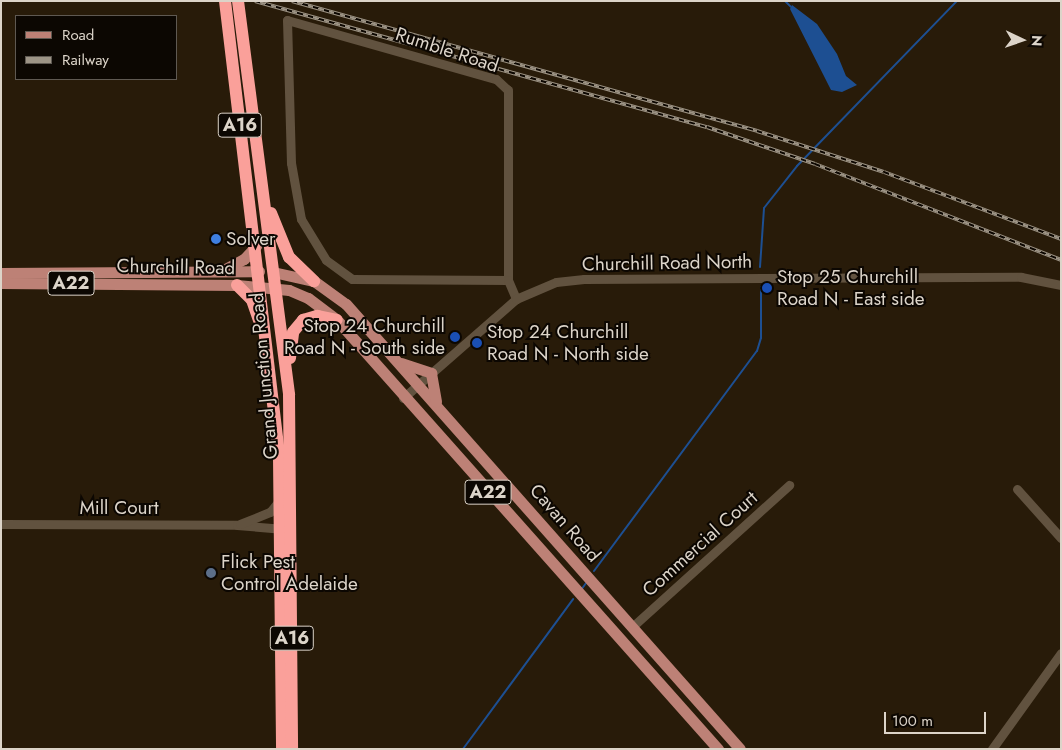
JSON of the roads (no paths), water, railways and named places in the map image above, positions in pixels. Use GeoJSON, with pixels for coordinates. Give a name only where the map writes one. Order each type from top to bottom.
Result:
{"type":"FeatureCollection","features":[{"type":"Feature","properties":{"kind":"highway","name":"Grand Junction Road"},"geometry":{"type":"LineString","coordinates":[[225,3],[270,366],[281,499],[287,528]]}},
{"type":"Feature","properties":{"kind":"highway","name":"Grand Junction Road"},"geometry":{"type":"LineString","coordinates":[[238,4],[289,395],[287,743]]}},
{"type":"Feature","properties":{"kind":"highway"},"geometry":{"type":"LineString","coordinates":[[262,179],[275,224],[289,257],[314,281]]}},
{"type":"Feature","properties":{"kind":"highway","name":"Cavan Road"},"geometry":{"type":"LineString","coordinates":[[259,271],[273,272]]}},
{"type":"Feature","properties":{"kind":"highway"},"geometry":{"type":"LineString","coordinates":[[237,284],[253,303],[270,366]]}},
{"type":"Feature","properties":{"kind":"highway"},"geometry":{"type":"LineString","coordinates":[[289,395],[293,332],[310,317],[337,320]]}},
{"type":"Feature","properties":{"kind":"main road"},"geometry":{"type":"LineString","coordinates":[[216,271],[237,264],[256,246]]}},
{"type":"Feature","properties":{"kind":"main road","name":"Churchill Road"},"geometry":{"type":"LineString","coordinates":[[1,283],[216,271],[259,271]]}},
{"type":"Feature","properties":{"kind":"main road","name":"Cavan Road"},"geometry":{"type":"LineString","coordinates":[[273,272],[314,281],[346,304],[740,749]]}},
{"type":"Feature","properties":{"kind":"main road","name":"Churchill Road"},"geometry":{"type":"LineString","coordinates":[[1,274],[48,279],[260,286]]}},
{"type":"Feature","properties":{"kind":"main road","name":"Cavan Road"},"geometry":{"type":"LineString","coordinates":[[260,286],[275,288],[308,298],[337,320],[403,398],[574,586],[718,749]]}},
{"type":"Feature","properties":{"kind":"main road"},"geometry":{"type":"LineString","coordinates":[[393,359],[413,370],[431,373],[431,389],[438,407]]}},
{"type":"Feature","properties":{"kind":"street","name":"Rumble Road"},"geometry":{"type":"LineString","coordinates":[[508,280],[352,279],[326,260],[301,219],[291,163],[287,20],[496,79],[508,90],[508,280],[516,299]]}},
{"type":"Feature","properties":{"kind":"street","name":"Churchill Road North"},"geometry":{"type":"LineString","coordinates":[[403,398],[516,299],[540,287],[572,280],[1021,277],[1061,285]]}},
{"type":"Feature","properties":{"kind":"street","name":"Commercial Court"},"geometry":{"type":"LineString","coordinates":[[632,627],[789,485]]}},
{"type":"Feature","properties":{"kind":"street"},"geometry":{"type":"LineString","coordinates":[[1017,488],[1061,538]]}},
{"type":"Feature","properties":{"kind":"street","name":"Mill Court"},"geometry":{"type":"LineString","coordinates":[[237,525],[270,512],[281,499]]}},
{"type":"Feature","properties":{"kind":"street","name":"Mill Court"},"geometry":{"type":"LineString","coordinates":[[1,524],[237,525],[287,528]]}},
{"type":"Feature","properties":{"kind":"street"},"geometry":{"type":"LineString","coordinates":[[992,749],[1061,653]]}},
{"type":"Feature","properties":{"kind":"water"},"geometry":{"type":"Polygon","coordinates":[[[792,5],[817,24],[837,54],[846,76],[857,85],[842,92],[831,90],[790,9],[792,5]]]}},
{"type":"Feature","properties":{"kind":"waterway"},"geometry":{"type":"LineString","coordinates":[[785,1],[791,7]]}},
{"type":"Feature","properties":{"kind":"waterway"},"geometry":{"type":"LineString","coordinates":[[760,267],[764,208],[797,166],[957,1]]}},
{"type":"Feature","properties":{"kind":"waterway"},"geometry":{"type":"LineString","coordinates":[[594,571],[757,351],[761,338],[761,287]]}},
{"type":"Feature","properties":{"kind":"waterway"},"geometry":{"type":"LineString","coordinates":[[581,590],[586,583]]}},
{"type":"Feature","properties":{"kind":"waterway"},"geometry":{"type":"LineString","coordinates":[[463,749],[573,599]]}},
{"type":"Feature","properties":{"kind":"railway"},"geometry":{"type":"LineString","coordinates":[[255,1],[707,127],[815,164],[1061,260]]}},
{"type":"Feature","properties":{"kind":"railway"},"geometry":{"type":"LineString","coordinates":[[292,1],[757,131],[884,172],[1061,239]]}},
{"type":"Feature","properties":{"kind":"place","name":"Solver"},"geometry":{"type":"Point","coordinates":[216,239]}},
{"type":"Feature","properties":{"kind":"place","name":"Stop 25 Churchill Road N - East side"},"geometry":{"type":"Point","coordinates":[767,288]}},
{"type":"Feature","properties":{"kind":"place","name":"Stop 24 Churchill Road N - South side"},"geometry":{"type":"Point","coordinates":[455,337]}},
{"type":"Feature","properties":{"kind":"place","name":"Stop 24 Churchill Road N - North side"},"geometry":{"type":"Point","coordinates":[477,343]}},
{"type":"Feature","properties":{"kind":"place","name":"Flick Pest Control Adelaide"},"geometry":{"type":"Point","coordinates":[211,573]}}]}
